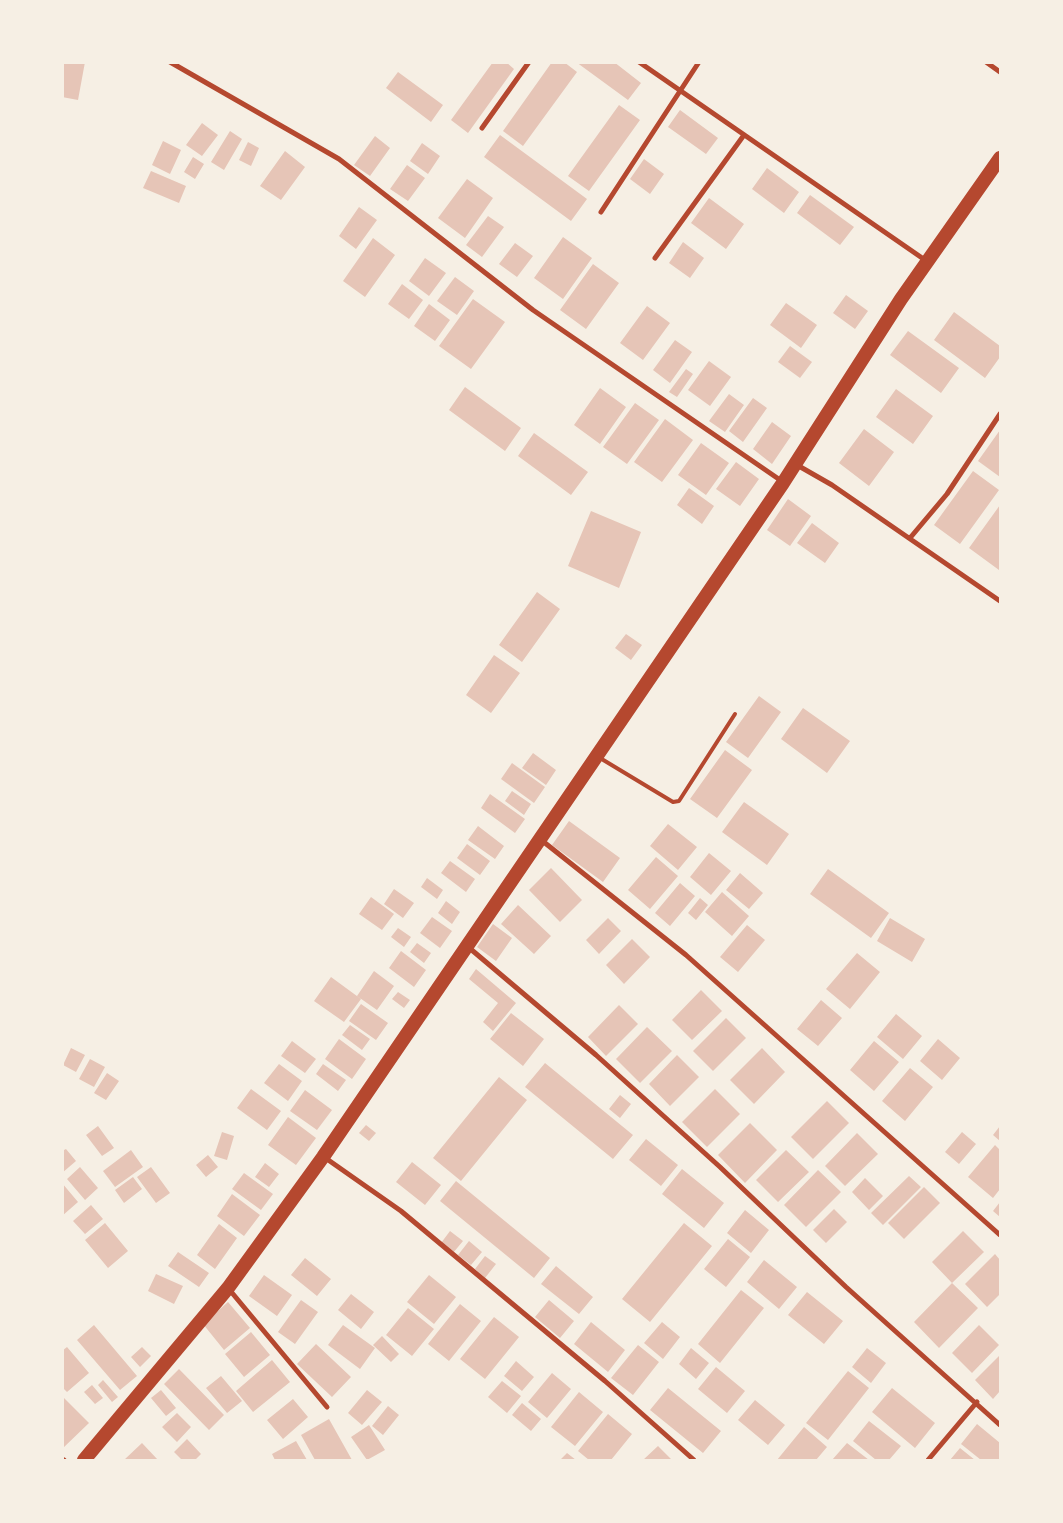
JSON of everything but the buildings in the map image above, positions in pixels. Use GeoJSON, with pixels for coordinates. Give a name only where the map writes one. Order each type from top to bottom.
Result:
{"type":"FeatureCollection","features":[{"type":"Feature","properties":{"kind":"highway"},"geometry":{"type":"LineString","coordinates":[[84,1460],[228,1288],[323,1157],[783,483],[794,463],[928,262],[1000,158]]}},
{"type":"Feature","properties":{"kind":"street"},"geometry":{"type":"LineString","coordinates":[[170,62],[338,159],[533,310],[783,483]]}},
{"type":"Feature","properties":{"kind":"street"},"geometry":{"type":"LineString","coordinates":[[482,128],[529,62]]}},
{"type":"Feature","properties":{"kind":"street"},"geometry":{"type":"LineString","coordinates":[[639,62],[928,262]]}},
{"type":"Feature","properties":{"kind":"street"},"geometry":{"type":"LineString","coordinates":[[601,212],[699,62]]}},
{"type":"Feature","properties":{"kind":"street"},"geometry":{"type":"LineString","coordinates":[[986,62],[1000,72]]}},
{"type":"Feature","properties":{"kind":"street"},"geometry":{"type":"LineString","coordinates":[[655,258],[744,135]]}},
{"type":"Feature","properties":{"kind":"street"},"geometry":{"type":"LineString","coordinates":[[910,538],[947,494],[1000,414]]}},
{"type":"Feature","properties":{"kind":"street"},"geometry":{"type":"LineString","coordinates":[[794,463],[832,485],[1000,601]]}},
{"type":"Feature","properties":{"kind":"street"},"geometry":{"type":"LineString","coordinates":[[540,839],[686,955],[1000,1235]]}},
{"type":"Feature","properties":{"kind":"street"},"geometry":{"type":"LineString","coordinates":[[467,946],[596,1055],[720,1167],[846,1287],[977,1402],[1000,1425]]}},
{"type":"Feature","properties":{"kind":"street"},"geometry":{"type":"LineString","coordinates":[[323,1157],[401,1211],[605,1381],[694,1460]]}},
{"type":"Feature","properties":{"kind":"street"},"geometry":{"type":"LineString","coordinates":[[228,1288],[327,1407]]}},
{"type":"Feature","properties":{"kind":"street"},"geometry":{"type":"LineString","coordinates":[[928,1460],[977,1402]]}},
{"type":"Feature","properties":{"kind":"lane"},"geometry":{"type":"LineString","coordinates":[[596,756],[673,802],[679,801],[734,714]]}}]}
